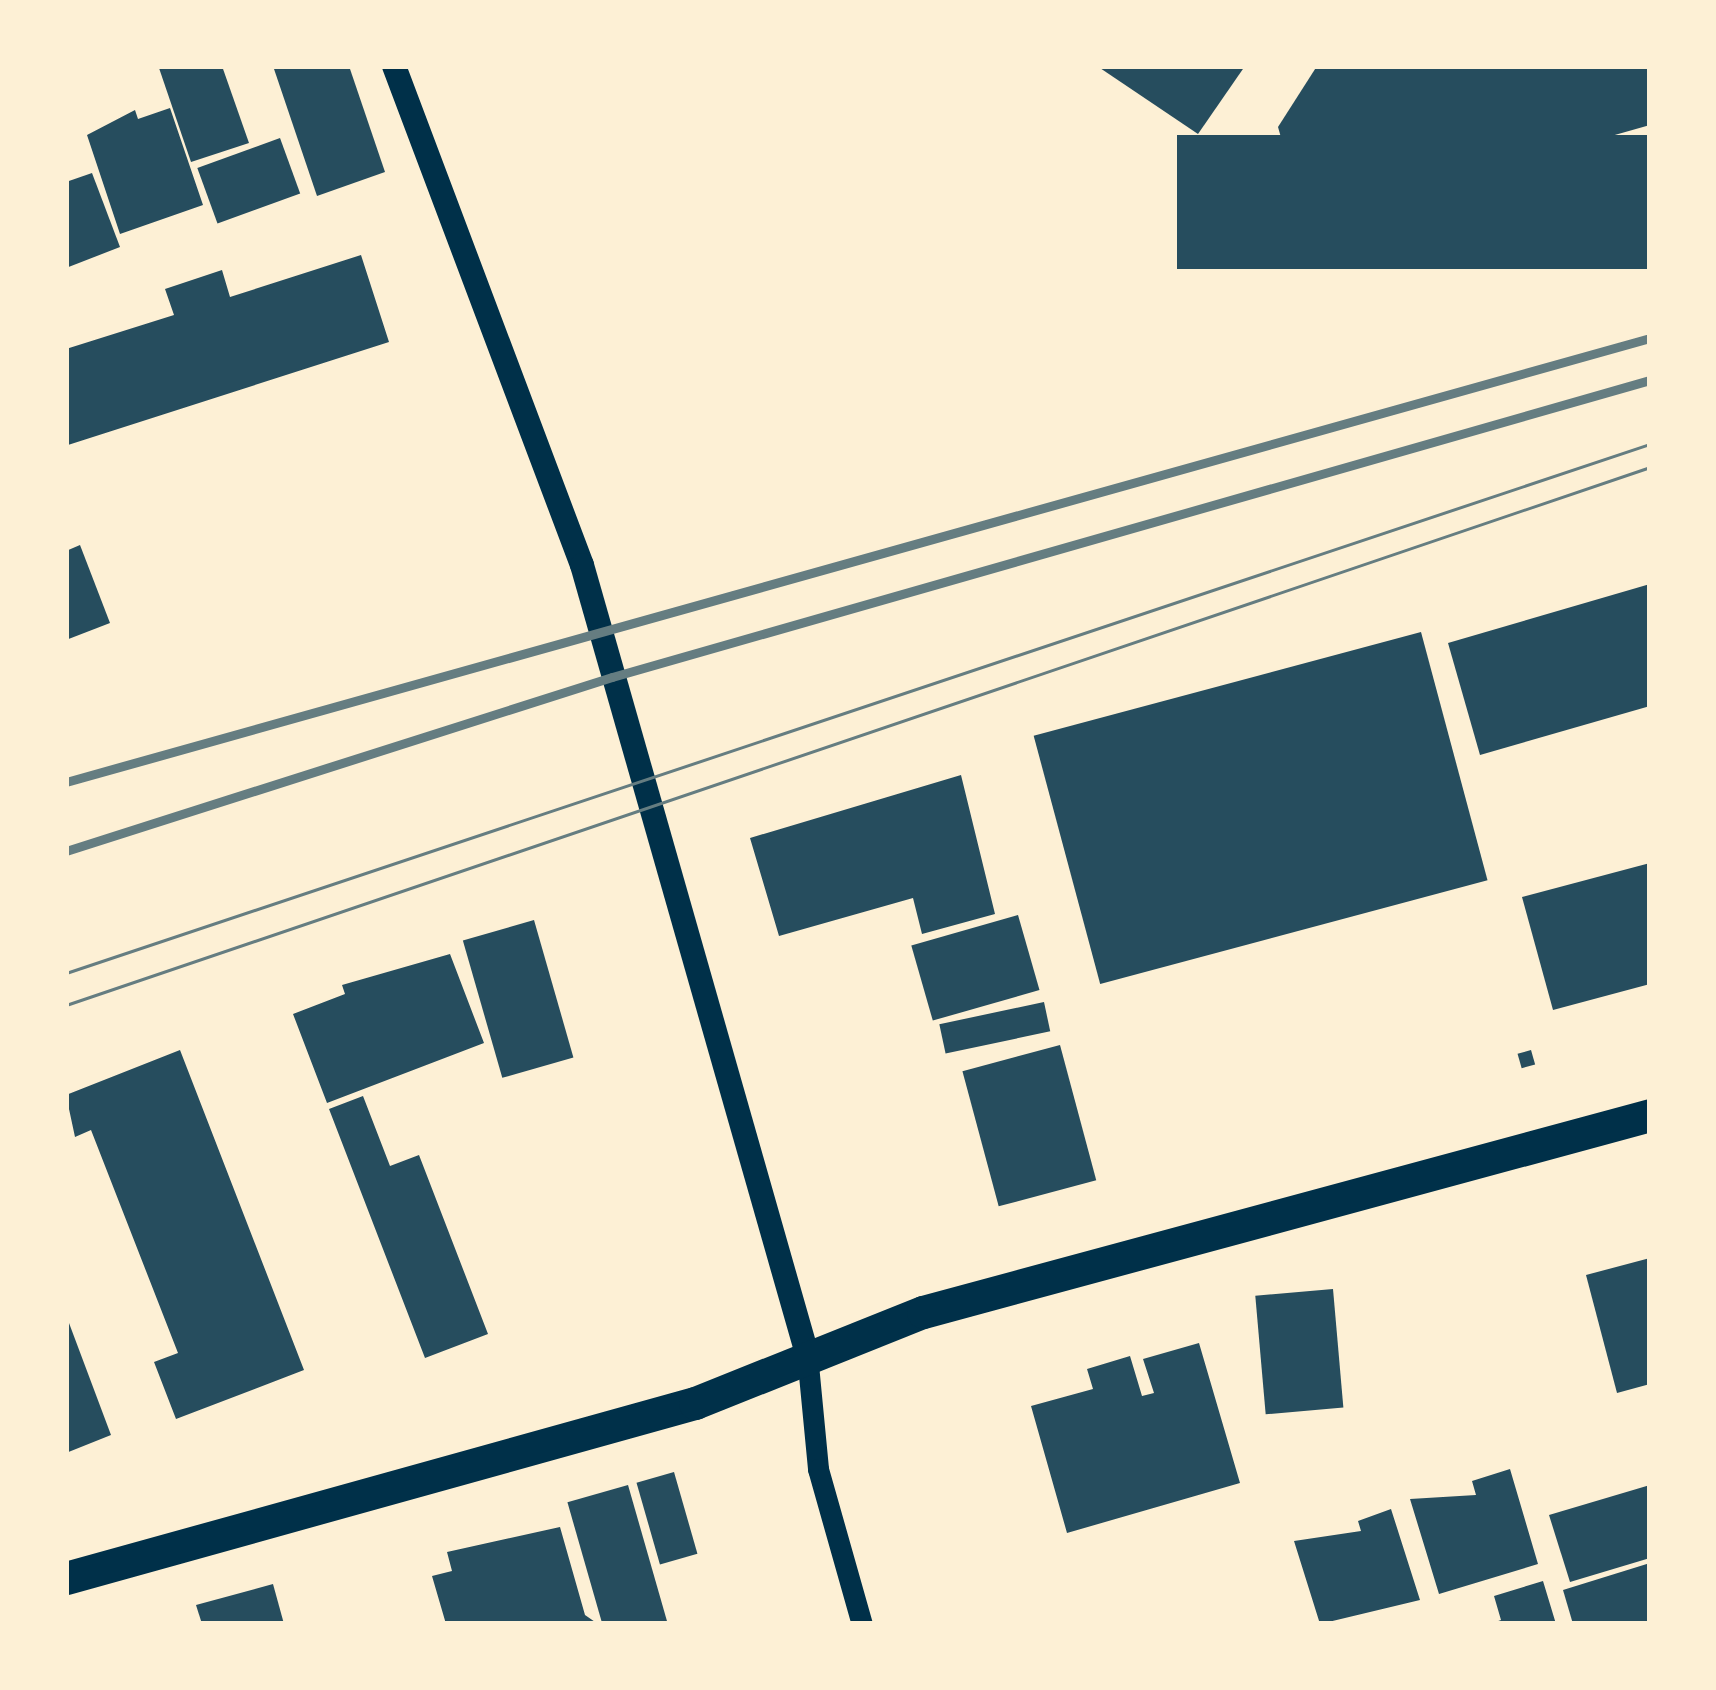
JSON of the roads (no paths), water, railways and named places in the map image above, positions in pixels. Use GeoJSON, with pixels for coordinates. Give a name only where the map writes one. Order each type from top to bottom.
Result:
{"type":"FeatureCollection","features":[{"type":"Feature","properties":{"kind":"highway"},"geometry":{"type":"LineString","coordinates":[[66,1578],[695,1403],[806,1354],[1208,1230],[1650,1115]]}},
{"type":"Feature","properties":{"kind":"main road"},"geometry":{"type":"LineString","coordinates":[[394,66],[582,565],[806,1354]]}},
{"type":"Feature","properties":{"kind":"street"},"geometry":{"type":"LineString","coordinates":[[806,1354],[818,1469],[862,1624]]}},
{"type":"Feature","properties":{"kind":"tram line"},"geometry":{"type":"LineString","coordinates":[[66,973],[1650,444]]}},
{"type":"Feature","properties":{"kind":"tram line"},"geometry":{"type":"LineString","coordinates":[[66,1005],[1650,467]]}},
{"type":"Feature","properties":{"kind":"railway"},"geometry":{"type":"LineString","coordinates":[[66,782],[1650,338]]}},
{"type":"Feature","properties":{"kind":"railway"},"geometry":{"type":"LineString","coordinates":[[66,851],[612,677],[1650,380]]}}]}
